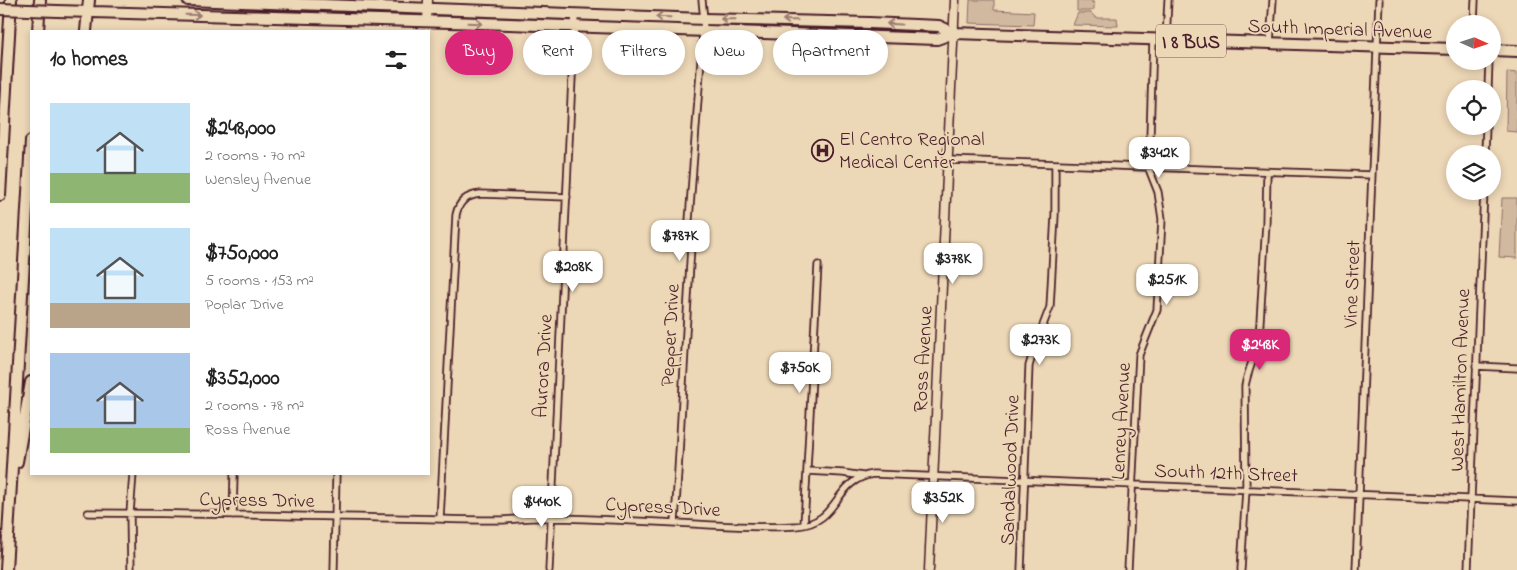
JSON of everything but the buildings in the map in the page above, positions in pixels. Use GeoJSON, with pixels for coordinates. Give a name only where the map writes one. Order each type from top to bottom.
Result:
{"type":"FeatureCollection","features":[{"type":"Feature","properties":{"kind":"highway"},"geometry":{"type":"LineString","coordinates":[[0,195],[11,0]]}},
{"type":"Feature","properties":{"kind":"highway"},"geometry":{"type":"LineString","coordinates":[[38,30],[40,0]]}},
{"type":"Feature","properties":{"kind":"highway"},"geometry":{"type":"LineString","coordinates":[[86,30],[89,0]]}},
{"type":"Feature","properties":{"kind":"highway","name":"South Imperial Avenue"},"geometry":{"type":"LineString","coordinates":[[188,0],[427,5],[576,14],[939,26],[954,33]]}},
{"type":"Feature","properties":{"kind":"highway","name":"South Imperial Avenue"},"geometry":{"type":"LineString","coordinates":[[0,9],[426,26],[575,26],[695,31]]}},
{"type":"Feature","properties":{"kind":"highway"},"geometry":{"type":"LineString","coordinates":[[828,22],[828,30]]}},
{"type":"Feature","properties":{"kind":"highway","name":"South Imperial Avenue"},"geometry":{"type":"LineString","coordinates":[[888,38],[937,39],[954,33],[1446,50]]}},
{"type":"Feature","properties":{"kind":"highway"},"geometry":{"type":"LineString","coordinates":[[1501,50],[1517,51]]}},
{"type":"Feature","properties":{"kind":"highway"},"geometry":{"type":"LineString","coordinates":[[0,124],[3,138]]}},
{"type":"Feature","properties":{"kind":"highway"},"geometry":{"type":"LineString","coordinates":[[6,570],[30,157]]}},
{"type":"Feature","properties":{"kind":"highway"},"geometry":{"type":"LineString","coordinates":[[11,488],[21,448],[30,389]]}},
{"type":"Feature","properties":{"kind":"street","name":"Pepper Drive"},"geometry":{"type":"LineString","coordinates":[[702,0],[703,30]]}},
{"type":"Feature","properties":{"kind":"street","name":"Ross Avenue"},"geometry":{"type":"LineString","coordinates":[[929,570],[955,0]]}},
{"type":"Feature","properties":{"kind":"street"},"geometry":{"type":"LineString","coordinates":[[1166,40],[1168,0]]}},
{"type":"Feature","properties":{"kind":"street"},"geometry":{"type":"LineString","coordinates":[[1270,43],[1273,0]]}},
{"type":"Feature","properties":{"kind":"street","name":"Vine Street"},"geometry":{"type":"LineString","coordinates":[[1356,570],[1379,0]]}},
{"type":"Feature","properties":{"kind":"street"},"geometry":{"type":"LineString","coordinates":[[1474,15],[1475,0]]}},
{"type":"Feature","properties":{"kind":"street"},"geometry":{"type":"LineString","coordinates":[[426,26],[427,5]]}},
{"type":"Feature","properties":{"kind":"street","name":"Aurora Drive"},"geometry":{"type":"LineString","coordinates":[[549,570],[576,14]]}},
{"type":"Feature","properties":{"kind":"street","name":"Lenrey Avenue"},"geometry":{"type":"LineString","coordinates":[[1128,570],[1139,355],[1157,310],[1162,219],[1158,192],[1149,169],[1153,39]]}},
{"type":"Feature","properties":{"kind":"street","name":"Pepper Drive"},"geometry":{"type":"LineString","coordinates":[[675,523],[691,246],[688,234],[700,75]]}},
{"type":"Feature","properties":{"kind":"street"},"geometry":{"type":"LineString","coordinates":[[947,160],[1149,169],[1372,175]]}},
{"type":"Feature","properties":{"kind":"street","name":"Sandalwood Drive"},"geometry":{"type":"LineString","coordinates":[[1021,570],[1029,366],[1050,307],[1055,215],[1055,165]]}},
{"type":"Feature","properties":{"kind":"street"},"geometry":{"type":"LineString","coordinates":[[1241,570],[1246,489],[1245,386],[1247,373],[1257,350],[1259,338],[1267,172]]}},
{"type":"Feature","properties":{"kind":"street"},"geometry":{"type":"LineString","coordinates":[[440,519],[458,205],[463,199],[480,194],[567,197]]}},
{"type":"Feature","properties":{"kind":"street","name":"West Hamilton Avenue"},"geometry":{"type":"LineString","coordinates":[[1468,570],[1484,200]]}},
{"type":"Feature","properties":{"kind":"street"},"geometry":{"type":"LineString","coordinates":[[804,524],[818,265]]}},
{"type":"Feature","properties":{"kind":"street"},"geometry":{"type":"LineString","coordinates":[[1476,366],[1517,368]]}},
{"type":"Feature","properties":{"kind":"street"},"geometry":{"type":"LineString","coordinates":[[806,471],[863,476],[873,474],[934,476]]}},
{"type":"Feature","properties":{"kind":"street"},"geometry":{"type":"LineString","coordinates":[[131,570],[130,513],[133,475]]}},
{"type":"Feature","properties":{"kind":"street"},"geometry":{"type":"LineString","coordinates":[[233,515],[234,475]]}},
{"type":"Feature","properties":{"kind":"street"},"geometry":{"type":"LineString","coordinates":[[334,570],[336,475]]}},
{"type":"Feature","properties":{"kind":"street","name":"Cypress Drive"},"geometry":{"type":"LineString","coordinates":[[88,513],[499,520],[551,518],[741,526],[797,526],[823,517],[832,510],[843,490],[852,481],[863,476]]}},
{"type":"Feature","properties":{"kind":"street","name":"South 12th Street"},"geometry":{"type":"LineString","coordinates":[[934,476],[1517,501]]}},
{"type":"Feature","properties":{"kind":"shaded area"},"geometry":{"type":"Polygon","coordinates":[[[970,0],[994,0],[994,10],[1034,12],[1033,25],[969,23],[970,0]]]}},
{"type":"Feature","properties":{"kind":"shaded area"},"geometry":{"type":"Polygon","coordinates":[[[1077,0],[1092,0],[1092,3],[1094,2],[1094,9],[1091,11],[1077,11],[1077,0]]]}},
{"type":"Feature","properties":{"kind":"shaded area"},"geometry":{"type":"Polygon","coordinates":[[[1078,13],[1091,13],[1096,18],[1117,18],[1118,26],[1073,25],[1078,13]]]}},
{"type":"Feature","properties":{"kind":"shaded area"},"geometry":{"type":"Polygon","coordinates":[[[1507,72],[1517,73],[1517,132],[1506,131],[1507,72]]]}},
{"type":"Feature","properties":{"kind":"shaded area"},"geometry":{"type":"Polygon","coordinates":[[[1502,198],[1517,198],[1517,258],[1499,257],[1502,198]]]}},
{"type":"Feature","properties":{"kind":"place","name":"El Centro Regional Medical Center"},"geometry":{"type":"Point","coordinates":[823,150]}}]}
